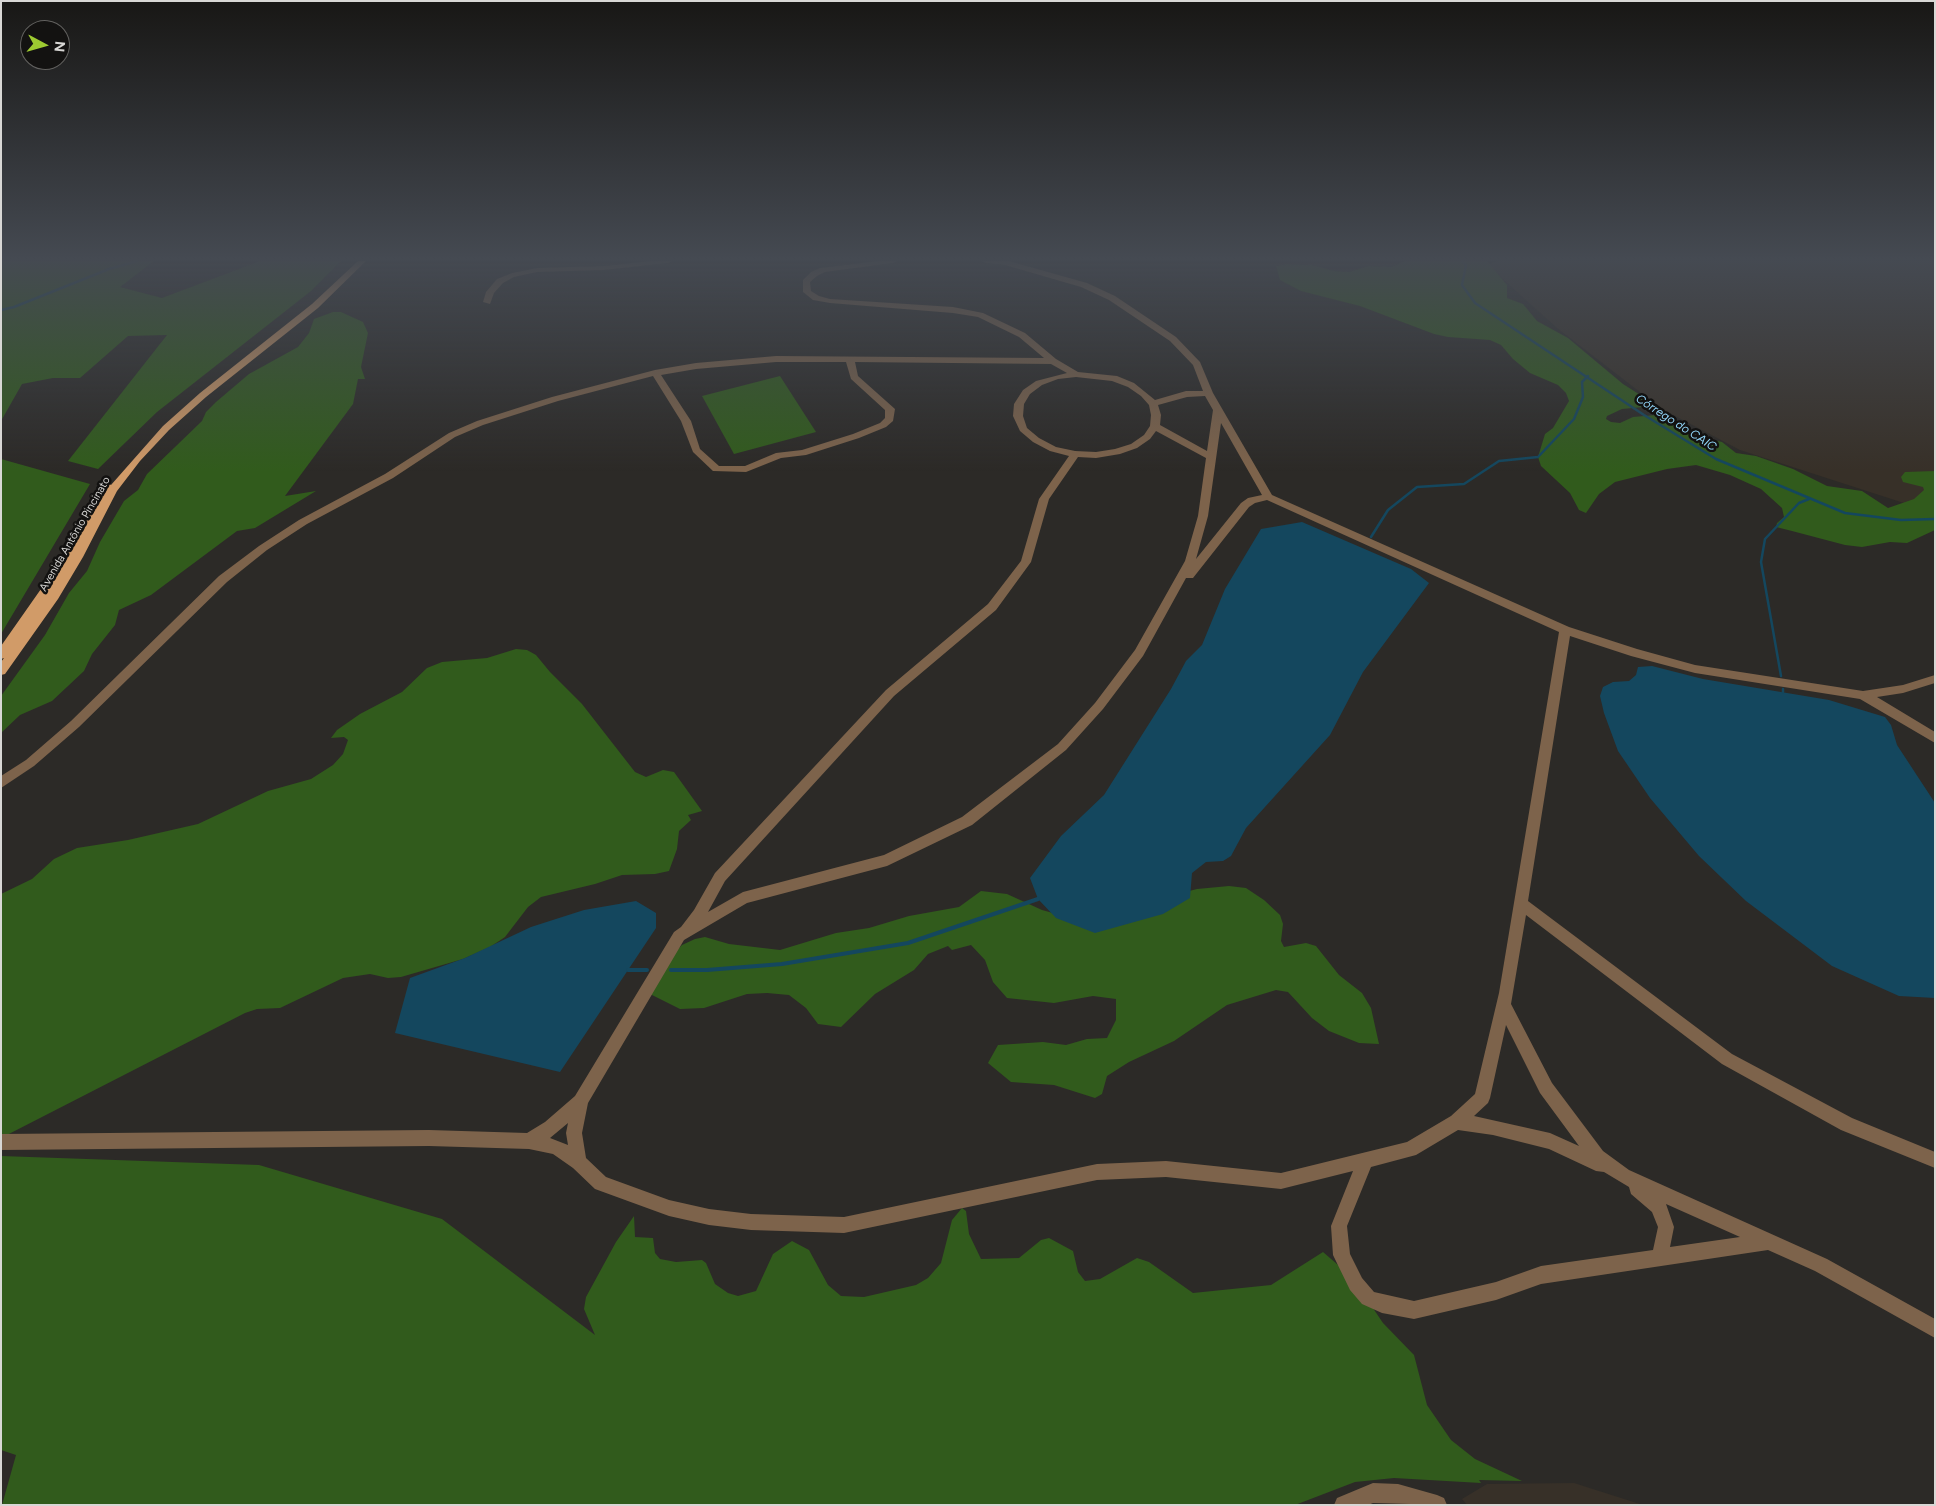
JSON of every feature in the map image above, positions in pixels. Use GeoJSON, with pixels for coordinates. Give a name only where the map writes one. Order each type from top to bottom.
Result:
{"type":"FeatureCollection","features":[{"type":"Feature","properties":{"kind":"main road","name":"Avenida Antônio Pincinato"},"geometry":{"type":"LineString","coordinates":[[1,655],[60,570],[110,479],[133,452],[192,397],[276,331]]}},
{"type":"Feature","properties":{"kind":"main road","name":"Avenida Antônio Pincinato"},"geometry":{"type":"LineString","coordinates":[[1,671],[54,596],[78,557],[112,490],[137,459],[188,408],[284,331]]}},
{"type":"Feature","properties":{"kind":"street"},"geometry":{"type":"LineString","coordinates":[[1014,331],[1022,335],[1053,361],[1076,374]]}},
{"type":"Feature","properties":{"kind":"street"},"geometry":{"type":"LineString","coordinates":[[1162,331],[1173,339],[1197,364],[1208,393],[1268,496],[1565,630],[1695,668],[1863,695],[1903,689],[1935,678]]}},
{"type":"Feature","properties":{"kind":"street"},"geometry":{"type":"LineString","coordinates":[[1,783],[30,763],[75,724],[223,579],[263,548],[303,522],[389,476],[452,435],[480,422],[555,399],[655,373],[696,366],[776,359],[1053,361]]}},
{"type":"Feature","properties":{"kind":"street"},"geometry":{"type":"LineString","coordinates":[[655,373],[686,422],[696,450],[716,469],[746,469],[779,455],[803,453],[856,436],[883,426],[890,419],[890,409],[854,377],[850,359]]}},
{"type":"Feature","properties":{"kind":"street"},"geometry":{"type":"LineString","coordinates":[[1076,374],[1114,378],[1131,385],[1144,394],[1153,404],[1156,415],[1155,426],[1147,437],[1134,446],[1117,452],[1096,455],[1075,454],[1036,440],[1024,429],[1018,416],[1018,404],[1026,392],[1039,383],[1056,377],[1076,374]]}},
{"type":"Feature","properties":{"kind":"street"},"geometry":{"type":"LineString","coordinates":[[1153,404],[1186,394],[1208,393]]}},
{"type":"Feature","properties":{"kind":"street"},"geometry":{"type":"LineString","coordinates":[[679,936],[743,898],[887,860],[967,821],[1062,747],[1099,706],[1139,653],[1175,592],[1190,561],[1203,516],[1218,410]]}},
{"type":"Feature","properties":{"kind":"street"},"geometry":{"type":"LineString","coordinates":[[1155,426],[1212,457]]}},
{"type":"Feature","properties":{"kind":"street"},"geometry":{"type":"LineString","coordinates":[[528,1141],[551,1128],[581,1101],[679,936],[699,914],[720,877],[890,693],[992,607],[1026,562],[1044,499],[1075,454]]}},
{"type":"Feature","properties":{"kind":"street"},"geometry":{"type":"LineString","coordinates":[[1175,592],[1246,505],[1252,500],[1268,496]]}},
{"type":"Feature","properties":{"kind":"street"},"geometry":{"type":"LineString","coordinates":[[1,1142],[429,1138],[528,1141],[556,1147],[579,1162],[601,1183],[669,1208],[709,1217],[751,1222],[844,1225],[1097,1172],[1166,1169],[1281,1181],[1410,1150],[1457,1122],[1482,1098],[1503,1004],[1565,630]]}},
{"type":"Feature","properties":{"kind":"street"},"geometry":{"type":"LineString","coordinates":[[1863,695],[1935,738]]}},
{"type":"Feature","properties":{"kind":"street"},"geometry":{"type":"LineString","coordinates":[[710,896],[723,909]]}},
{"type":"Feature","properties":{"kind":"street"},"geometry":{"type":"LineString","coordinates":[[1520,903],[1727,1059],[1847,1124],[1935,1160]]}},
{"type":"Feature","properties":{"kind":"street"},"geometry":{"type":"LineString","coordinates":[[1503,1004],[1546,1088],[1597,1157],[1659,1207],[1666,1227],[1660,1257]]}},
{"type":"Feature","properties":{"kind":"street"},"geometry":{"type":"LineString","coordinates":[[579,1162],[574,1133],[581,1101]]}},
{"type":"Feature","properties":{"kind":"street"},"geometry":{"type":"LineString","coordinates":[[1457,1122],[1494,1127],[1550,1141],[1622,1176],[1821,1265],[1935,1329]]}},
{"type":"Feature","properties":{"kind":"street"},"geometry":{"type":"LineString","coordinates":[[1365,1161],[1339,1226],[1342,1255],[1356,1284],[1368,1298],[1382,1304],[1414,1310],[1496,1291],[1541,1275],[1767,1242]]}},
{"type":"Feature","properties":{"kind":"street"},"geometry":{"type":"LineString","coordinates":[[1344,1505],[1373,1493],[1398,1494],[1438,1505]]}},
{"type":"Feature","properties":{"kind":"shaded area"},"geometry":{"type":"Polygon","coordinates":[[[1561,331],[1935,331],[1935,503],[1910,505],[1740,450],[1662,409],[1561,331]]]}},
{"type":"Feature","properties":{"kind":"shaded area"},"geometry":{"type":"Polygon","coordinates":[[[1574,1483],[1643,1505],[1467,1505],[1462,1499],[1487,1484],[1574,1483]]]}},
{"type":"Feature","properties":{"kind":"green space"},"geometry":{"type":"Polygon","coordinates":[[[1,331],[260,331],[157,412],[98,469],[68,461],[167,335],[128,336],[80,378],[53,378],[22,384],[1,421],[1,331]]]}},
{"type":"Feature","properties":{"kind":"green space"},"geometry":{"type":"Polygon","coordinates":[[[310,331],[367,331],[368,333],[361,367],[365,379],[358,379],[353,404],[285,496],[316,491],[255,528],[237,531],[151,595],[119,610],[115,625],[92,654],[84,671],[52,701],[20,715],[1,733],[1,696],[45,635],[69,593],[87,571],[100,542],[124,501],[138,490],[147,474],[202,421],[206,412],[216,402],[249,374],[298,347],[310,331]]]}},
{"type":"Feature","properties":{"kind":"green space"},"geometry":{"type":"Polygon","coordinates":[[[1427,331],[1556,331],[1568,338],[1623,384],[1645,398],[1646,404],[1643,407],[1622,409],[1607,416],[1606,419],[1611,422],[1620,423],[1633,417],[1656,415],[1684,427],[1697,441],[1709,439],[1722,442],[1736,453],[1756,456],[1793,469],[1827,486],[1862,491],[1888,508],[1914,499],[1924,490],[1923,487],[1903,482],[1901,477],[1905,472],[1935,471],[1935,530],[1907,543],[1890,542],[1862,547],[1845,545],[1776,527],[1777,523],[1784,517],[1782,508],[1761,489],[1730,475],[1696,465],[1667,469],[1615,482],[1599,494],[1586,513],[1579,510],[1570,493],[1541,466],[1538,457],[1545,434],[1553,428],[1569,401],[1566,393],[1558,385],[1530,373],[1513,359],[1501,345],[1490,340],[1434,334],[1427,331]]]}},
{"type":"Feature","properties":{"kind":"green space"},"geometry":{"type":"Polygon","coordinates":[[[780,376],[816,432],[734,454],[702,396],[780,376]]]}},
{"type":"Feature","properties":{"kind":"green space"},"geometry":{"type":"Polygon","coordinates":[[[1,459],[90,484],[1,634],[1,459]]]}},
{"type":"Feature","properties":{"kind":"green space"},"geometry":{"type":"Polygon","coordinates":[[[516,649],[527,650],[536,655],[582,704],[635,772],[646,777],[663,770],[674,772],[702,811],[688,815],[691,820],[679,831],[677,849],[669,871],[655,874],[622,875],[595,884],[541,897],[528,907],[505,937],[490,947],[463,959],[401,977],[388,978],[370,974],[343,978],[280,1008],[257,1009],[245,1013],[1,1138],[1,894],[32,879],[54,859],[77,848],[128,840],[198,824],[268,791],[311,779],[333,765],[343,754],[348,740],[344,737],[331,738],[337,730],[360,714],[402,692],[427,668],[442,662],[487,658],[516,649]]]}},
{"type":"Feature","properties":{"kind":"green space"},"geometry":{"type":"Polygon","coordinates":[[[1229,886],[1246,888],[1264,900],[1280,915],[1283,924],[1281,941],[1284,947],[1306,943],[1316,946],[1339,975],[1362,993],[1371,1008],[1379,1044],[1359,1043],[1329,1031],[1312,1018],[1288,992],[1276,990],[1227,1005],[1174,1041],[1129,1062],[1107,1076],[1102,1094],[1095,1098],[1054,1085],[1011,1082],[988,1063],[998,1045],[1043,1042],[1066,1045],[1087,1039],[1107,1038],[1116,1020],[1116,999],[1093,996],[1054,1003],[1007,998],[993,982],[985,960],[971,945],[952,950],[948,946],[928,954],[914,970],[875,994],[841,1027],[818,1024],[806,1008],[789,995],[747,994],[704,1008],[680,1009],[648,993],[669,958],[682,945],[705,937],[729,944],[780,950],[836,933],[869,928],[909,916],[959,907],[981,891],[1007,894],[1042,910],[1078,920],[1197,889],[1229,886]]]}},
{"type":"Feature","properties":{"kind":"green space"},"geometry":{"type":"Polygon","coordinates":[[[1,1156],[259,1165],[442,1219],[595,1335],[584,1309],[586,1297],[616,1242],[634,1216],[635,1237],[653,1238],[655,1253],[660,1259],[676,1262],[702,1260],[706,1263],[715,1284],[728,1293],[738,1296],[756,1291],[773,1254],[792,1241],[809,1250],[828,1285],[841,1296],[864,1297],[916,1285],[928,1278],[941,1263],[952,1220],[962,1208],[966,1211],[969,1234],[981,1259],[1019,1258],[1041,1240],[1049,1238],[1073,1251],[1078,1272],[1085,1281],[1100,1279],[1137,1258],[1149,1262],[1193,1293],[1271,1285],[1323,1252],[1352,1277],[1383,1323],[1414,1355],[1427,1405],[1451,1440],[1475,1459],[1522,1481],[1479,1480],[1481,1483],[1394,1478],[1355,1482],[1295,1505],[2,1505],[16,1455],[1,1450],[1,1156]]]}},
{"type":"Feature","properties":{"kind":"water"},"geometry":{"type":"Polygon","coordinates":[[[1302,522],[1411,569],[1429,583],[1363,672],[1330,735],[1246,828],[1231,856],[1223,861],[1206,862],[1192,873],[1190,898],[1163,914],[1095,933],[1056,918],[1038,899],[1030,878],[1061,836],[1104,795],[1171,689],[1186,661],[1202,645],[1225,589],[1261,529],[1302,522]]]}},
{"type":"Feature","properties":{"kind":"water"},"geometry":{"type":"Polygon","coordinates":[[[1652,666],[1703,679],[1829,700],[1885,717],[1891,725],[1897,745],[1935,803],[1935,998],[1899,996],[1832,966],[1746,901],[1699,856],[1650,798],[1618,751],[1604,713],[1600,696],[1603,687],[1613,682],[1629,681],[1636,675],[1638,667],[1652,666]]]}},
{"type":"Feature","properties":{"kind":"water"},"geometry":{"type":"Polygon","coordinates":[[[636,901],[656,913],[656,928],[560,1072],[395,1033],[410,978],[465,958],[531,927],[584,910],[636,901]]]}},
{"type":"Feature","properties":{"kind":"waterway","name":"Córrego do CAIC"},"geometry":{"type":"LineString","coordinates":[[1518,331],[1587,377]]}},
{"type":"Feature","properties":{"kind":"waterway"},"geometry":{"type":"LineString","coordinates":[[1371,537],[1388,510],[1417,487],[1464,484],[1499,461],[1538,457],[1574,419],[1583,397],[1582,382],[1587,377]]}},
{"type":"Feature","properties":{"kind":"waterway","name":"Córrego do CAIC"},"geometry":{"type":"LineString","coordinates":[[1587,377],[1716,459],[1845,513],[1901,520],[1935,519]]}},
{"type":"Feature","properties":{"kind":"waterway"},"geometry":{"type":"LineString","coordinates":[[1781,676],[1761,562],[1765,539],[1799,503],[1809,499]]}},
{"type":"Feature","properties":{"kind":"waterway"},"geometry":{"type":"LineString","coordinates":[[671,970],[707,970],[782,964],[908,943],[1038,899]]}},
{"type":"Feature","properties":{"kind":"waterway"},"geometry":{"type":"LineString","coordinates":[[628,970],[647,970]]}}]}
